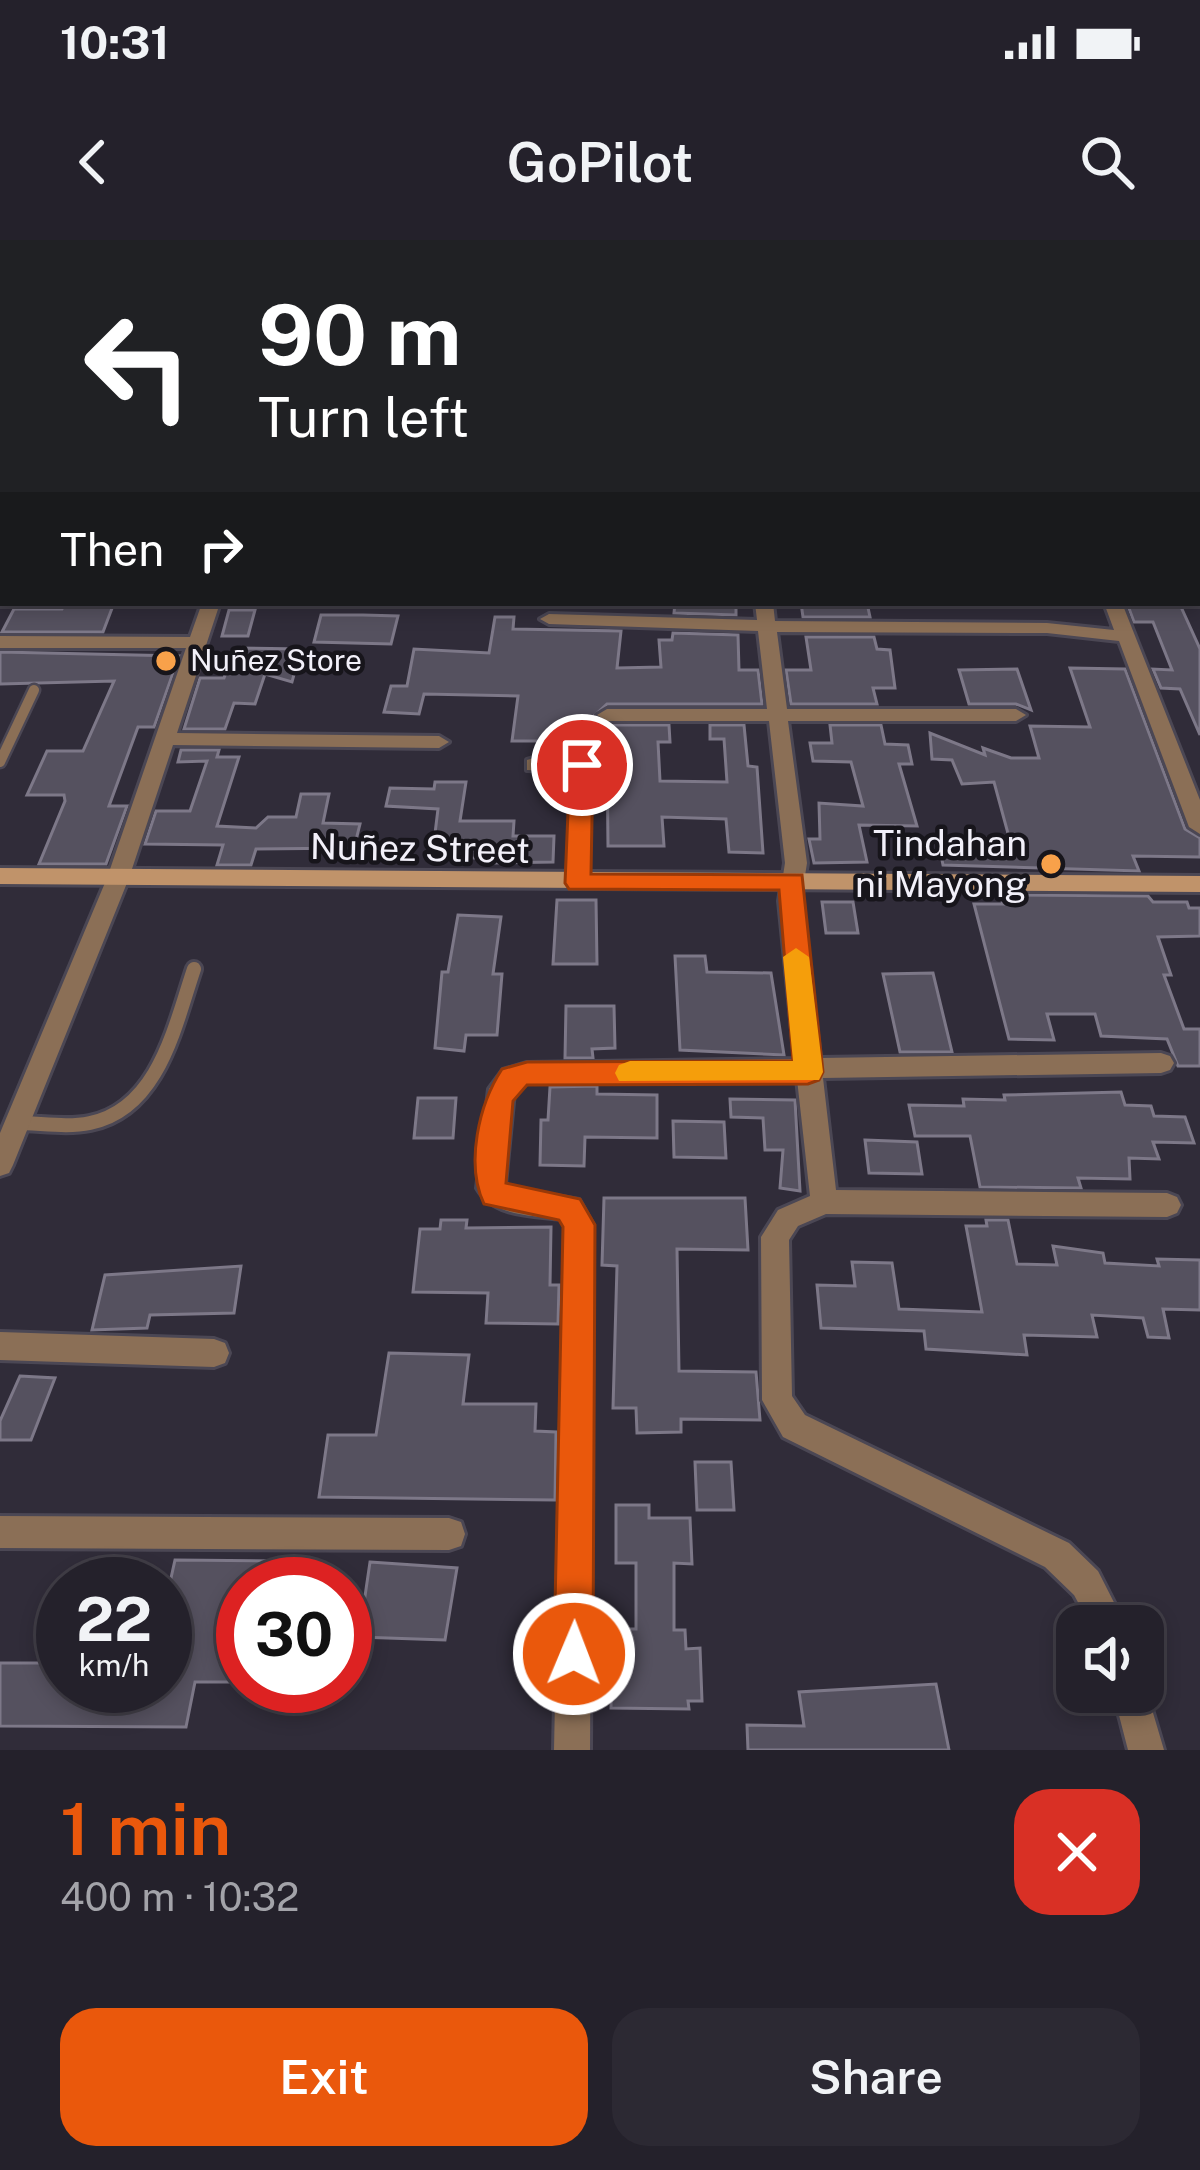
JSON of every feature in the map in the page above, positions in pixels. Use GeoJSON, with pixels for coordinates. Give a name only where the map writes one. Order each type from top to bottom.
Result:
{"type":"FeatureCollection","features":[{"type":"Feature","properties":{"kind":"street"},"geometry":{"type":"LineString","coordinates":[[0,1166],[118,878],[210,606]]}},
{"type":"Feature","properties":{"kind":"street"},"geometry":{"type":"LineString","coordinates":[[764,606],[796,863],[790,901],[824,1202]]}},
{"type":"Feature","properties":{"kind":"street"},"geometry":{"type":"LineString","coordinates":[[1114,606],[1200,827]]}},
{"type":"Feature","properties":{"kind":"street"},"geometry":{"type":"LineString","coordinates":[[549,619],[1047,628],[1118,635]]}},
{"type":"Feature","properties":{"kind":"street"},"geometry":{"type":"LineString","coordinates":[[0,642],[197,643]]}},
{"type":"Feature","properties":{"kind":"street"},"geometry":{"type":"LineString","coordinates":[[607,715],[1016,715]]}},
{"type":"Feature","properties":{"kind":"street"},"geometry":{"type":"LineString","coordinates":[[165,739],[440,742]]}},
{"type":"Feature","properties":{"kind":"street"},"geometry":{"type":"LineString","coordinates":[[534,765],[582,765],[578,883]]}},
{"type":"Feature","properties":{"kind":"street","name":"Nuñez Street"},"geometry":{"type":"LineString","coordinates":[[0,876],[1200,884]]}},
{"type":"Feature","properties":{"kind":"street"},"geometry":{"type":"LineString","coordinates":[[572,1750],[579,1225],[569,1208],[495,1195],[490,1181],[498,1099],[512,1077],[527,1073],[1161,1063]]}},
{"type":"Feature","properties":{"kind":"street"},"geometry":{"type":"LineString","coordinates":[[1098,1605],[1086,1582],[1057,1555],[794,1426],[775,1379],[776,1237],[788,1218],[824,1202],[1168,1205]]}},
{"type":"Feature","properties":{"kind":"street"},"geometry":{"type":"LineString","coordinates":[[0,1346],[214,1352]]}},
{"type":"Feature","properties":{"kind":"street"},"geometry":{"type":"LineString","coordinates":[[0,1532],[449,1534]]}},
{"type":"Feature","properties":{"kind":"street"},"geometry":{"type":"LineString","coordinates":[[1136,1713],[1146,1750]]}},
{"type":"Feature","properties":{"kind":"lane"},"geometry":{"type":"LineString","coordinates":[[0,762],[34,690]]}},
{"type":"Feature","properties":{"kind":"lane"},"geometry":{"type":"LineString","coordinates":[[16,1123],[91,1123],[125,1110],[139,1097],[156,1067],[194,969]]}},
{"type":"Feature","properties":{"kind":"building"},"geometry":{"type":"Polygon","coordinates":[[[113,606],[103,632],[2,632],[14,609],[113,606]]]}},
{"type":"Feature","properties":{"kind":"building"},"geometry":{"type":"Polygon","coordinates":[[[675,606],[736,606],[736,615],[674,613],[675,606]]]}},
{"type":"Feature","properties":{"kind":"building"},"geometry":{"type":"Polygon","coordinates":[[[801,606],[868,606],[870,617],[803,617],[801,606]]]}},
{"type":"Feature","properties":{"kind":"building"},"geometry":{"type":"Polygon","coordinates":[[[1128,606],[1181,607],[1200,649],[1200,735],[1180,689],[1161,688],[1153,669],[1172,670],[1153,622],[1134,622],[1128,606]]]}},
{"type":"Feature","properties":{"kind":"building"},"geometry":{"type":"Polygon","coordinates":[[[229,610],[255,610],[248,636],[222,636],[229,610]]]}},
{"type":"Feature","properties":{"kind":"building"},"geometry":{"type":"Polygon","coordinates":[[[321,615],[398,616],[391,644],[314,642],[321,615]]]}},
{"type":"Feature","properties":{"kind":"building"},"geometry":{"type":"Polygon","coordinates":[[[495,617],[514,617],[513,629],[621,631],[617,668],[661,667],[659,640],[672,640],[673,633],[738,635],[739,670],[758,670],[762,704],[607,704],[593,717],[607,725],[669,725],[670,742],[658,742],[660,781],[727,782],[724,739],[710,739],[710,725],[744,725],[748,766],[757,767],[763,853],[729,852],[726,819],[662,817],[664,846],[608,846],[607,751],[557,750],[558,741],[512,741],[518,696],[424,694],[419,714],[384,712],[391,686],[407,686],[414,649],[489,653],[495,617]]]}},
{"type":"Feature","properties":{"kind":"building"},"geometry":{"type":"Polygon","coordinates":[[[806,637],[874,637],[877,649],[890,650],[895,688],[873,688],[877,704],[791,704],[786,670],[811,670],[806,637]]]}},
{"type":"Feature","properties":{"kind":"building"},"geometry":{"type":"Polygon","coordinates":[[[235,648],[301,649],[292,682],[265,674],[255,704],[234,703],[225,729],[184,729],[200,678],[224,678],[235,648]]]}},
{"type":"Feature","properties":{"kind":"building"},"geometry":{"type":"Polygon","coordinates":[[[0,652],[179,656],[154,727],[138,727],[109,806],[127,806],[106,864],[39,864],[64,795],[27,795],[47,751],[83,751],[114,681],[0,684],[0,652]]]}},
{"type":"Feature","properties":{"kind":"building"},"geometry":{"type":"Polygon","coordinates":[[[1070,668],[1125,669],[1185,829],[1200,838],[1200,857],[1133,856],[1139,871],[943,865],[938,840],[1009,837],[994,782],[962,784],[952,760],[932,759],[930,733],[985,755],[983,748],[1011,758],[1039,758],[1030,726],[1090,727],[1070,668]]]}},
{"type":"Feature","properties":{"kind":"building"},"geometry":{"type":"Polygon","coordinates":[[[1017,669],[1031,710],[1016,704],[969,704],[959,670],[1017,669]]]}},
{"type":"Feature","properties":{"kind":"building"},"geometry":{"type":"Polygon","coordinates":[[[830,725],[881,725],[885,744],[908,745],[912,764],[899,764],[917,826],[859,825],[867,862],[814,863],[809,839],[820,839],[819,803],[863,806],[851,762],[813,761],[810,743],[832,743],[830,725]]]}},
{"type":"Feature","properties":{"kind":"building"},"geometry":{"type":"Polygon","coordinates":[[[181,750],[219,750],[217,757],[239,757],[217,826],[256,828],[268,817],[296,817],[301,794],[329,794],[323,823],[360,824],[354,848],[256,849],[251,865],[217,865],[223,845],[145,844],[156,811],[190,811],[207,761],[178,762],[181,750]]]}},
{"type":"Feature","properties":{"kind":"building"},"geometry":{"type":"Polygon","coordinates":[[[435,782],[466,782],[460,821],[514,821],[513,836],[554,836],[553,862],[432,858],[438,809],[386,806],[390,788],[434,789],[435,782]]]}},
{"type":"Feature","properties":{"kind":"building"},"geometry":{"type":"Polygon","coordinates":[[[1000,895],[1148,896],[1153,902],[1187,902],[1189,908],[1200,908],[1200,936],[1158,937],[1171,975],[1164,975],[1184,1029],[1200,1029],[1200,1066],[1178,1066],[1167,1039],[1101,1036],[1095,1014],[1047,1014],[1054,1040],[1009,1039],[974,904],[1003,904],[1000,895]]]}},
{"type":"Feature","properties":{"kind":"building"},"geometry":{"type":"Polygon","coordinates":[[[557,900],[596,900],[597,964],[553,964],[557,900]]]}},
{"type":"Feature","properties":{"kind":"building"},"geometry":{"type":"Polygon","coordinates":[[[822,902],[853,902],[858,933],[826,933],[822,902]]]}},
{"type":"Feature","properties":{"kind":"building"},"geometry":{"type":"Polygon","coordinates":[[[458,915],[501,917],[493,974],[502,974],[497,1035],[466,1035],[464,1051],[435,1048],[442,972],[448,972],[458,915]]]}},
{"type":"Feature","properties":{"kind":"building"},"geometry":{"type":"Polygon","coordinates":[[[675,956],[705,956],[707,972],[771,973],[784,1055],[680,1050],[675,956]]]}},
{"type":"Feature","properties":{"kind":"building"},"geometry":{"type":"Polygon","coordinates":[[[933,973],[952,1052],[900,1052],[883,974],[933,973]]]}},
{"type":"Feature","properties":{"kind":"building"},"geometry":{"type":"Polygon","coordinates":[[[566,1006],[614,1006],[615,1048],[592,1049],[593,1058],[565,1058],[566,1006]]]}},
{"type":"Feature","properties":{"kind":"building"},"geometry":{"type":"Polygon","coordinates":[[[597,1086],[597,1094],[657,1095],[657,1138],[585,1137],[584,1166],[540,1165],[541,1120],[548,1120],[550,1087],[597,1086]]]}},
{"type":"Feature","properties":{"kind":"building"},"geometry":{"type":"Polygon","coordinates":[[[1121,1092],[1125,1105],[1151,1106],[1154,1116],[1185,1117],[1194,1143],[1153,1142],[1159,1159],[1129,1158],[1130,1179],[1078,1178],[1081,1188],[980,1187],[970,1136],[915,1136],[909,1105],[964,1106],[963,1099],[1005,1100],[1004,1095],[1121,1092]]]}},
{"type":"Feature","properties":{"kind":"building"},"geometry":{"type":"Polygon","coordinates":[[[418,1098],[456,1098],[453,1138],[414,1138],[418,1098]]]}},
{"type":"Feature","properties":{"kind":"building"},"geometry":{"type":"Polygon","coordinates":[[[730,1099],[795,1100],[800,1191],[780,1188],[783,1150],[765,1150],[763,1118],[731,1117],[730,1099]]]}},
{"type":"Feature","properties":{"kind":"building"},"geometry":{"type":"Polygon","coordinates":[[[673,1121],[724,1122],[726,1158],[674,1157],[673,1121]]]}},
{"type":"Feature","properties":{"kind":"building"},"geometry":{"type":"Polygon","coordinates":[[[865,1140],[917,1142],[922,1174],[869,1173],[865,1140]]]}},
{"type":"Feature","properties":{"kind":"building"},"geometry":{"type":"Polygon","coordinates":[[[604,1198],[745,1198],[748,1250],[677,1249],[679,1371],[756,1372],[760,1420],[681,1419],[681,1432],[637,1433],[636,1408],[613,1408],[617,1266],[602,1265],[604,1198]]]}},
{"type":"Feature","properties":{"kind":"building"},"geometry":{"type":"Polygon","coordinates":[[[441,1220],[467,1220],[466,1228],[551,1227],[550,1285],[559,1285],[558,1324],[486,1323],[488,1293],[413,1292],[420,1229],[440,1229],[441,1220]]]}},
{"type":"Feature","properties":{"kind":"building"},"geometry":{"type":"Polygon","coordinates":[[[986,1220],[1008,1220],[1017,1264],[1057,1265],[1053,1246],[1103,1253],[1105,1263],[1159,1266],[1157,1259],[1200,1260],[1200,1310],[1163,1309],[1169,1338],[1148,1337],[1143,1318],[1092,1315],[1097,1337],[1024,1335],[1027,1355],[926,1349],[924,1331],[821,1328],[817,1285],[855,1286],[852,1262],[892,1263],[899,1309],[982,1312],[966,1226],[987,1226],[986,1220]]]}},
{"type":"Feature","properties":{"kind":"building"},"geometry":{"type":"Polygon","coordinates":[[[241,1266],[234,1313],[150,1315],[147,1328],[92,1330],[105,1275],[241,1266]]]}},
{"type":"Feature","properties":{"kind":"building"},"geometry":{"type":"Polygon","coordinates":[[[389,1353],[469,1355],[463,1404],[536,1404],[535,1431],[556,1432],[555,1500],[319,1497],[328,1435],[376,1435],[389,1353]]]}},
{"type":"Feature","properties":{"kind":"building"},"geometry":{"type":"Polygon","coordinates":[[[20,1376],[55,1378],[31,1440],[0,1440],[0,1421],[20,1376]]]}},
{"type":"Feature","properties":{"kind":"building"},"geometry":{"type":"Polygon","coordinates":[[[695,1462],[731,1462],[734,1510],[697,1510],[695,1462]]]}},
{"type":"Feature","properties":{"kind":"building"},"geometry":{"type":"Polygon","coordinates":[[[616,1505],[649,1505],[649,1518],[690,1518],[692,1564],[674,1563],[674,1630],[685,1630],[686,1649],[700,1648],[702,1701],[688,1701],[689,1709],[611,1708],[612,1629],[636,1629],[636,1563],[616,1563],[616,1505]]]}},
{"type":"Feature","properties":{"kind":"building"},"geometry":{"type":"Polygon","coordinates":[[[192,1560],[216,1560],[216,1682],[195,1682],[192,1697],[192,1560]]]}},
{"type":"Feature","properties":{"kind":"building"},"geometry":{"type":"Polygon","coordinates":[[[372,1562],[457,1568],[445,1640],[372,1637],[372,1562]]]}},
{"type":"Feature","properties":{"kind":"building"},"geometry":{"type":"Polygon","coordinates":[[[0,1663],[36,1663],[36,1713],[189,1713],[186,1727],[0,1726],[0,1663]]]}},
{"type":"Feature","properties":{"kind":"building"},"geometry":{"type":"Polygon","coordinates":[[[936,1684],[949,1750],[748,1750],[747,1725],[804,1726],[799,1692],[936,1684]]]}},
{"type":"Feature","properties":{"kind":"slow traffic"},"geometry":{"type":"LineString","coordinates":[[630,1073],[808,1072],[796,957]]}},
{"type":"Feature","properties":{"kind":"place","name":"Nuñez Store"},"geometry":{"type":"Point","coordinates":[166,661]}},
{"type":"Feature","properties":{"kind":"place","name":"Tindahan ni Mayong"},"geometry":{"type":"Point","coordinates":[1051,864]}},
{"type":"Feature","properties":{"kind":"route"},"geometry":{"type":"LineString","coordinates":[[574,1654],[579,1225],[569,1208],[503,1199],[491,1188],[502,1089],[512,1077],[527,1073],[808,1072],[790,901],[793,881],[578,883],[582,765]]}}]}
